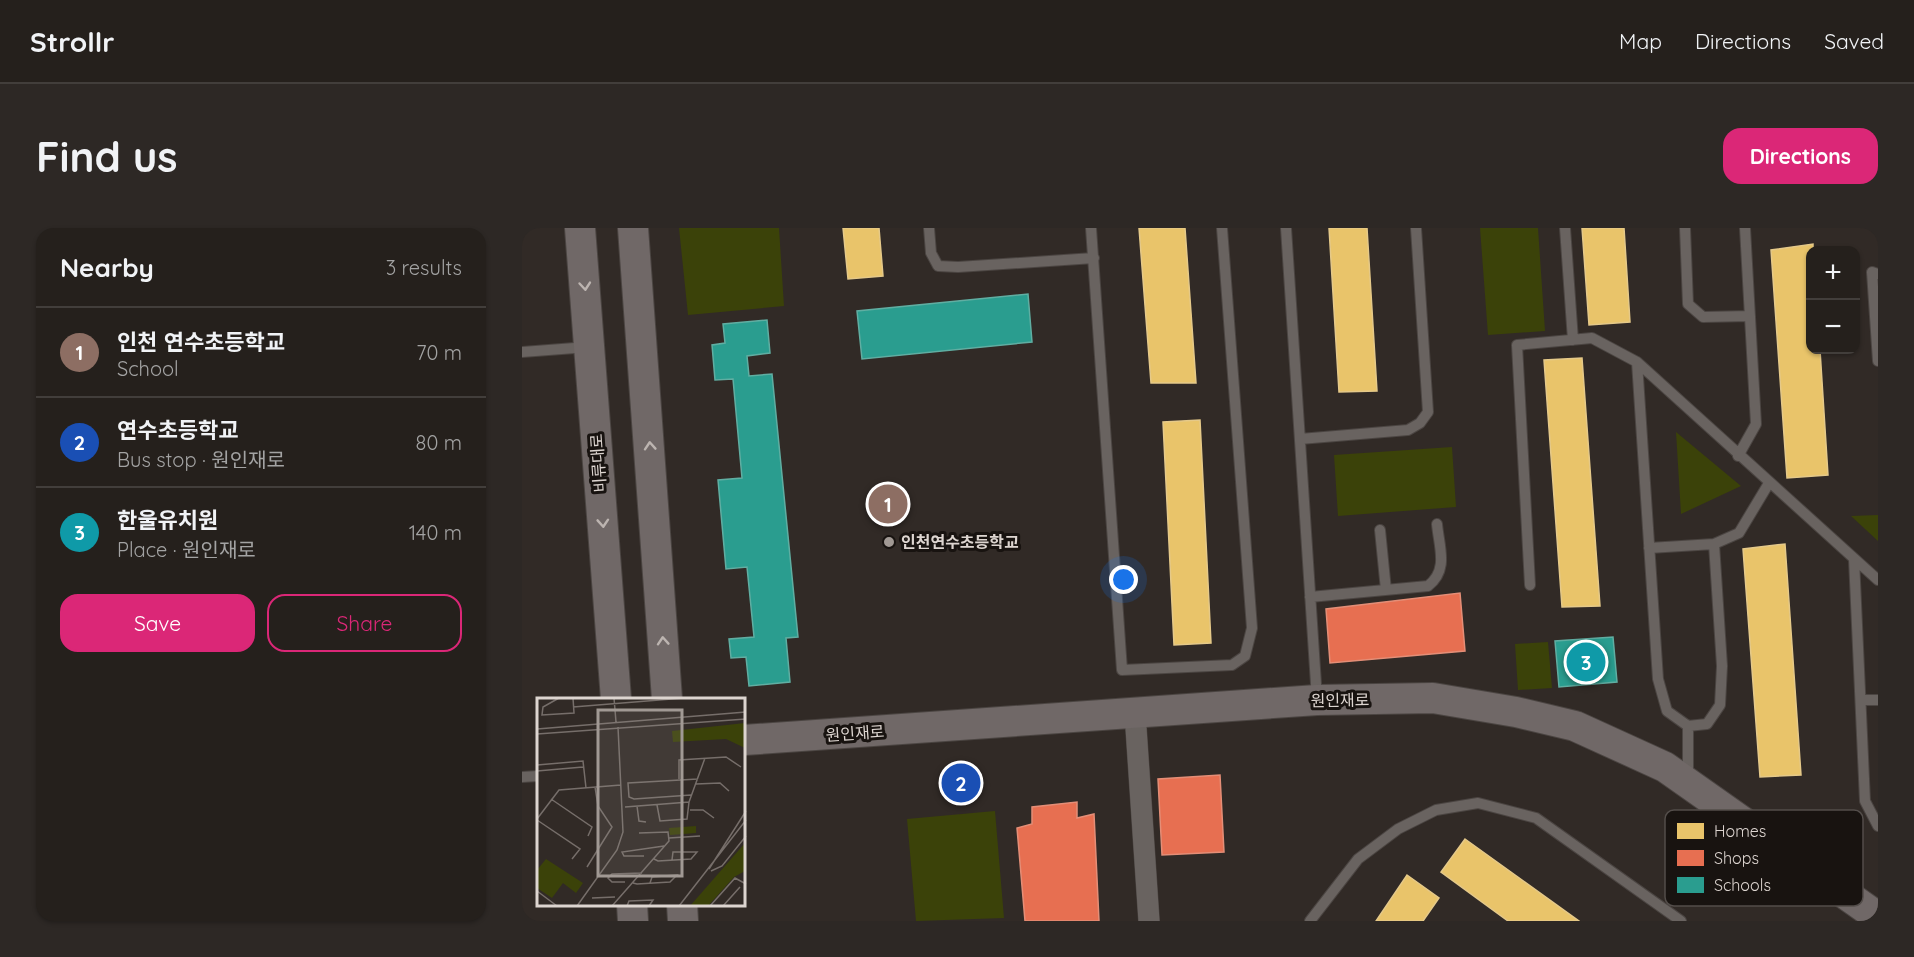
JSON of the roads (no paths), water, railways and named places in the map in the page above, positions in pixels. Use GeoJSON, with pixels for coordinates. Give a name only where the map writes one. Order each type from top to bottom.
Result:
{"type":"FeatureCollection","features":[{"type":"Feature","properties":{"kind":"main road","name":"비류대로"},"geometry":{"type":"LineString","coordinates":[[580,228],[616,698]]}},
{"type":"Feature","properties":{"kind":"main road"},"geometry":{"type":"LineString","coordinates":[[633,228],[668,698]]}},
{"type":"Feature","properties":{"kind":"main road","name":"원인재로"},"geometry":{"type":"LineString","coordinates":[[746,740],[1317,700],[1433,698],[1516,712],[1575,726],[1665,767],[1727,810]]}},
{"type":"Feature","properties":{"kind":"main road"},"geometry":{"type":"LineString","coordinates":[[632,906],[633,921]]}},
{"type":"Feature","properties":{"kind":"main road"},"geometry":{"type":"LineString","coordinates":[[682,906],[683,921]]}},
{"type":"Feature","properties":{"kind":"main road","name":"원인재로"},"geometry":{"type":"LineString","coordinates":[[1863,906],[1878,916]]}},
{"type":"Feature","properties":{"kind":"street"},"geometry":{"type":"LineString","coordinates":[[1135,712],[1149,921]]}},
{"type":"Feature","properties":{"kind":"lane"},"geometry":{"type":"LineString","coordinates":[[929,228],[931,253],[938,266],[958,267],[1094,258]]}},
{"type":"Feature","properties":{"kind":"lane"},"geometry":{"type":"LineString","coordinates":[[1092,228],[1122,670],[1232,665],[1245,656],[1252,628],[1221,228]]}},
{"type":"Feature","properties":{"kind":"lane"},"geometry":{"type":"LineString","coordinates":[[1286,228],[1317,700]]}},
{"type":"Feature","properties":{"kind":"lane"},"geometry":{"type":"LineString","coordinates":[[1300,439],[1408,430],[1420,423],[1428,412],[1416,228]]}},
{"type":"Feature","properties":{"kind":"lane"},"geometry":{"type":"LineString","coordinates":[[1565,228],[1573,340]]}},
{"type":"Feature","properties":{"kind":"lane"},"geometry":{"type":"LineString","coordinates":[[1685,228],[1688,304],[1703,317],[1750,316]]}},
{"type":"Feature","properties":{"kind":"lane"},"geometry":{"type":"LineString","coordinates":[[1738,456],[1756,424],[1745,228]]}},
{"type":"Feature","properties":{"kind":"lane"},"geometry":{"type":"LineString","coordinates":[[1878,274],[1872,272],[1878,362]]}},
{"type":"Feature","properties":{"kind":"lane"},"geometry":{"type":"LineString","coordinates":[[1530,585],[1517,345],[1592,338],[1636,362],[1878,580]]}},
{"type":"Feature","properties":{"kind":"lane"},"geometry":{"type":"LineString","coordinates":[[522,352],[589,346]]}},
{"type":"Feature","properties":{"kind":"lane"},"geometry":{"type":"LineString","coordinates":[[1636,362],[1658,679],[1666,711],[1688,726],[1707,724],[1720,705],[1722,666],[1714,544]]}},
{"type":"Feature","properties":{"kind":"lane"},"geometry":{"type":"LineString","coordinates":[[1649,548],[1714,544],[1739,533],[1769,483]]}},
{"type":"Feature","properties":{"kind":"lane"},"geometry":{"type":"LineString","coordinates":[[1310,597],[1428,586],[1439,578],[1441,569],[1437,524]]}},
{"type":"Feature","properties":{"kind":"lane"},"geometry":{"type":"LineString","coordinates":[[1380,530],[1386,590]]}},
{"type":"Feature","properties":{"kind":"lane"},"geometry":{"type":"LineString","coordinates":[[1854,559],[1865,801],[1878,826]]}},
{"type":"Feature","properties":{"kind":"lane"},"geometry":{"type":"LineString","coordinates":[[1861,700],[1878,700]]}},
{"type":"Feature","properties":{"kind":"lane"},"geometry":{"type":"LineString","coordinates":[[1688,726],[1688,783]]}},
{"type":"Feature","properties":{"kind":"lane"},"geometry":{"type":"LineString","coordinates":[[522,777],[537,776]]}},
{"type":"Feature","properties":{"kind":"lane"},"geometry":{"type":"LineString","coordinates":[[1310,921],[1358,859],[1398,830],[1436,810],[1478,803],[1536,818],[1681,921]]}},
{"type":"Feature","properties":{"kind":"place","name":"인천 연수초등학교"},"geometry":{"type":"Point","coordinates":[888,504]}},
{"type":"Feature","properties":{"kind":"place","name":"인천연수초등학교"},"geometry":{"type":"Point","coordinates":[889,542]}},
{"type":"Feature","properties":{"kind":"place","name":"한울유치원"},"geometry":{"type":"Point","coordinates":[1586,662]}},
{"type":"Feature","properties":{"kind":"place","name":"연수초등학교"},"geometry":{"type":"Point","coordinates":[961,783]}}]}
